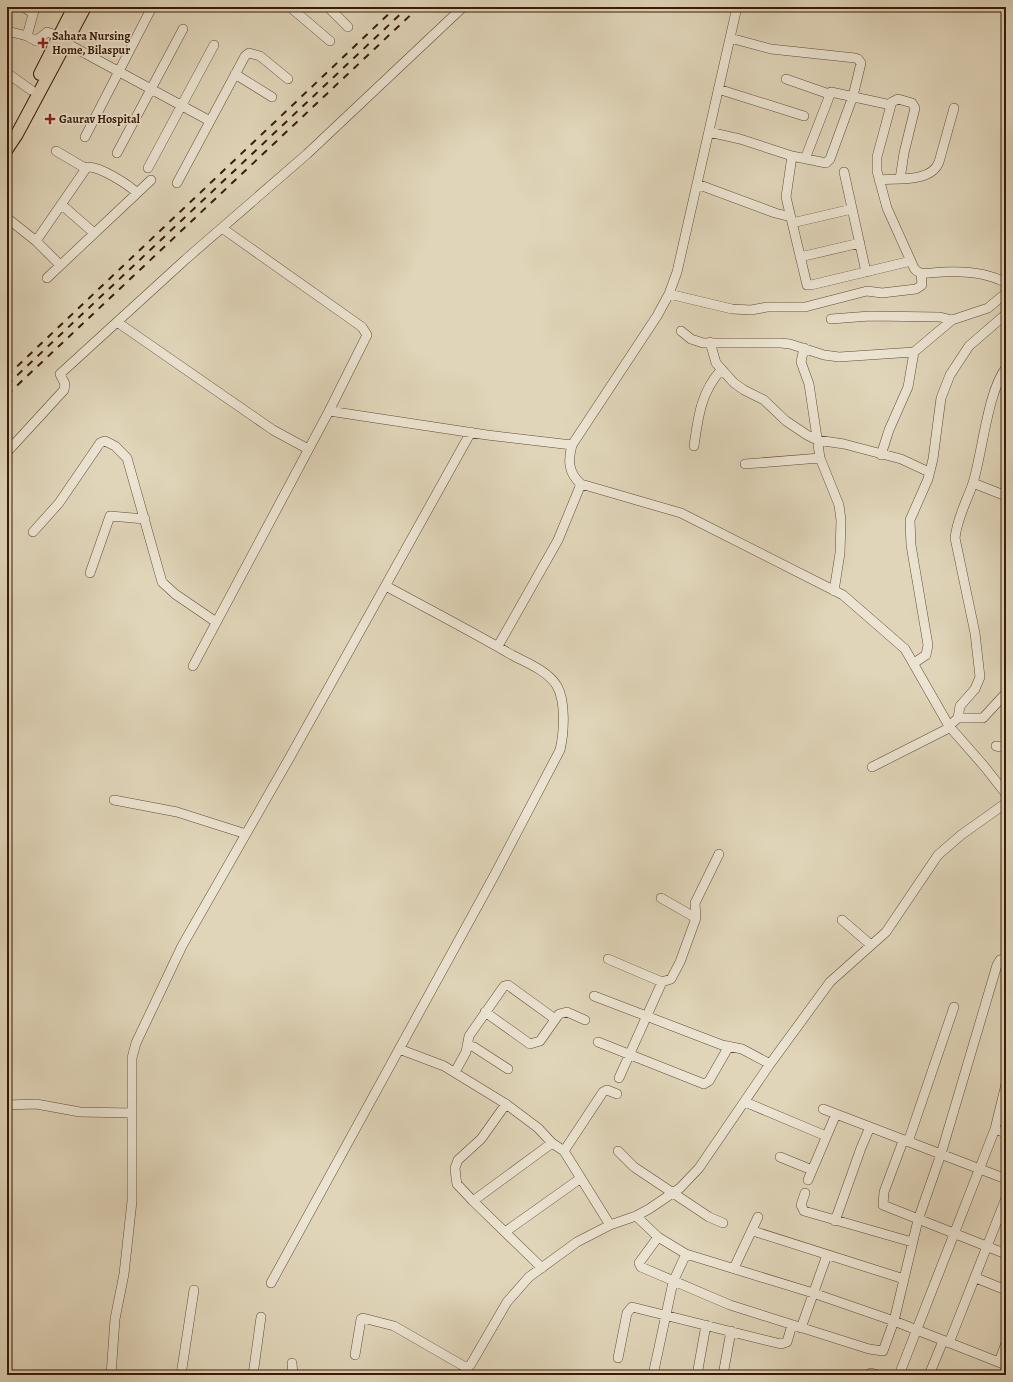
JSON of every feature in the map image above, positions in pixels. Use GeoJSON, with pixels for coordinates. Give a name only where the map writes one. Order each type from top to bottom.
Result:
{"type":"FeatureCollection","features":[{"type":"Feature","properties":{"kind":"main road"},"geometry":{"type":"LineString","coordinates":[[7,149],[17,134],[60,45],[74,7]]}},
{"type":"Feature","properties":{"kind":"main road"},"geometry":{"type":"LineString","coordinates":[[7,135],[32,90],[85,7]]}},
{"type":"Feature","properties":{"kind":"street"},"geometry":{"type":"LineString","coordinates":[[23,7],[34,10],[27,36]]}},
{"type":"Feature","properties":{"kind":"street"},"geometry":{"type":"LineString","coordinates":[[290,7],[330,41]]}},
{"type":"Feature","properties":{"kind":"street"},"geometry":{"type":"LineString","coordinates":[[328,7],[348,26]]}},
{"type":"Feature","properties":{"kind":"street"},"geometry":{"type":"LineString","coordinates":[[7,452],[64,390],[64,384],[60,374],[267,187],[307,154],[415,54],[463,7]]}},
{"type":"Feature","properties":{"kind":"street"},"geometry":{"type":"LineString","coordinates":[[737,7],[677,272],[669,294],[657,316],[572,445],[569,463],[571,473],[581,484],[681,513],[842,596],[902,645],[949,725],[1006,794]]}},
{"type":"Feature","properties":{"kind":"street"},"geometry":{"type":"LineString","coordinates":[[85,137],[151,9]]}},
{"type":"Feature","properties":{"kind":"street"},"geometry":{"type":"LineString","coordinates":[[117,153],[183,29]]}},
{"type":"Feature","properties":{"kind":"street"},"geometry":{"type":"LineString","coordinates":[[7,31],[27,36],[36,41],[47,32],[60,45],[119,71],[210,121]]}},
{"type":"Feature","properties":{"kind":"street"},"geometry":{"type":"LineString","coordinates":[[709,132],[740,139],[792,156],[823,163],[828,162],[853,96],[861,63],[858,59],[771,49],[730,38]]}},
{"type":"Feature","properties":{"kind":"street"},"geometry":{"type":"LineString","coordinates":[[148,168],[214,45]]}},
{"type":"Feature","properties":{"kind":"street"},"geometry":{"type":"LineString","coordinates":[[177,183],[245,56],[252,53],[260,56],[288,78]]}},
{"type":"Feature","properties":{"kind":"street"},"geometry":{"type":"LineString","coordinates":[[7,73],[32,90]]}},
{"type":"Feature","properties":{"kind":"street"},"geometry":{"type":"LineString","coordinates":[[235,74],[272,97]]}},
{"type":"Feature","properties":{"kind":"street"},"geometry":{"type":"LineString","coordinates":[[786,79],[829,94],[833,92],[891,104]]}},
{"type":"Feature","properties":{"kind":"street"},"geometry":{"type":"LineString","coordinates":[[718,89],[804,116]]}},
{"type":"Feature","properties":{"kind":"street"},"geometry":{"type":"LineString","coordinates":[[805,159],[829,94]]}},
{"type":"Feature","properties":{"kind":"street"},"geometry":{"type":"LineString","coordinates":[[900,179],[904,153],[916,108],[912,103],[898,99],[891,104],[876,157],[877,171],[887,208],[917,272],[978,274],[989,276],[1006,283]]}},
{"type":"Feature","properties":{"kind":"street"},"geometry":{"type":"LineString","coordinates":[[879,180],[900,179],[923,175],[933,171],[938,166],[954,108]]}},
{"type":"Feature","properties":{"kind":"street"},"geometry":{"type":"LineString","coordinates":[[56,151],[85,168],[95,168],[126,184],[137,193]]}},
{"type":"Feature","properties":{"kind":"street"},"geometry":{"type":"LineString","coordinates":[[792,156],[786,193],[806,283],[809,286],[911,261]]}},
{"type":"Feature","properties":{"kind":"street"},"geometry":{"type":"LineString","coordinates":[[36,241],[62,205],[85,168]]}},
{"type":"Feature","properties":{"kind":"street"},"geometry":{"type":"LineString","coordinates":[[844,172],[866,272]]}},
{"type":"Feature","properties":{"kind":"street"},"geometry":{"type":"LineString","coordinates":[[47,278],[152,180]]}},
{"type":"Feature","properties":{"kind":"street"},"geometry":{"type":"LineString","coordinates":[[697,184],[791,220],[852,209]]}},
{"type":"Feature","properties":{"kind":"street"},"geometry":{"type":"LineString","coordinates":[[62,205],[94,233]]}},
{"type":"Feature","properties":{"kind":"street"},"geometry":{"type":"LineString","coordinates":[[7,218],[36,241],[60,265]]}},
{"type":"Feature","properties":{"kind":"street"},"geometry":{"type":"LineString","coordinates":[[193,666],[329,411],[365,340],[365,331],[222,228]]}},
{"type":"Feature","properties":{"kind":"street"},"geometry":{"type":"LineString","coordinates":[[800,257],[860,243]]}},
{"type":"Feature","properties":{"kind":"street"},"geometry":{"type":"LineString","coordinates":[[669,294],[743,311],[766,307],[805,307],[867,291],[882,293],[916,289],[922,285],[921,273]]}},
{"type":"Feature","properties":{"kind":"street"},"geometry":{"type":"LineString","coordinates":[[681,332],[697,342],[780,342],[824,355],[839,357],[914,352],[952,320],[988,308],[1006,293]]}},
{"type":"Feature","properties":{"kind":"street"},"geometry":{"type":"LineString","coordinates":[[914,664],[926,655],[928,645],[909,526],[928,480],[933,459],[941,398],[950,375],[969,346],[1006,314]]}},
{"type":"Feature","properties":{"kind":"street"},"geometry":{"type":"LineString","coordinates":[[832,319],[870,316],[940,317],[952,320]]}},
{"type":"Feature","properties":{"kind":"street"},"geometry":{"type":"LineString","coordinates":[[117,322],[273,430],[308,449]]}},
{"type":"Feature","properties":{"kind":"street"},"geometry":{"type":"LineString","coordinates":[[710,342],[713,356],[721,370],[744,390],[764,400],[786,421],[817,440],[844,444],[881,455],[901,459],[929,472]]}},
{"type":"Feature","properties":{"kind":"street"},"geometry":{"type":"LineString","coordinates":[[804,348],[801,362],[809,384],[820,458],[839,505],[841,520],[840,553],[834,591]]}},
{"type":"Feature","properties":{"kind":"street"},"geometry":{"type":"LineString","coordinates":[[881,455],[908,388],[914,352]]}},
{"type":"Feature","properties":{"kind":"street"},"geometry":{"type":"LineString","coordinates":[[958,718],[960,706],[975,689],[980,677],[975,634],[955,538],[956,528],[973,483],[996,386],[1006,368]]}},
{"type":"Feature","properties":{"kind":"street"},"geometry":{"type":"LineString","coordinates":[[694,446],[701,404],[708,387],[721,370]]}},
{"type":"Feature","properties":{"kind":"street"},"geometry":{"type":"LineString","coordinates":[[329,411],[572,445]]}},
{"type":"Feature","properties":{"kind":"street"},"geometry":{"type":"LineString","coordinates":[[111,1375],[115,1319],[124,1274],[132,1201],[132,1058],[136,1043],[182,946],[386,586],[471,432]]}},
{"type":"Feature","properties":{"kind":"street"},"geometry":{"type":"LineString","coordinates":[[33,532],[59,503],[102,442],[115,446],[127,458],[162,582],[175,594],[216,622]]}},
{"type":"Feature","properties":{"kind":"street"},"geometry":{"type":"LineString","coordinates":[[745,464],[820,458]]}},
{"type":"Feature","properties":{"kind":"street"},"geometry":{"type":"LineString","coordinates":[[973,483],[1006,496]]}},
{"type":"Feature","properties":{"kind":"street"},"geometry":{"type":"LineString","coordinates":[[498,646],[558,540],[581,484]]}},
{"type":"Feature","properties":{"kind":"street"},"geometry":{"type":"LineString","coordinates":[[90,573],[110,516],[145,519]]}},
{"type":"Feature","properties":{"kind":"street"},"geometry":{"type":"LineString","coordinates":[[270,1283],[496,873],[560,750],[563,725],[561,701],[558,688],[552,680],[544,673],[498,646],[386,586]]}},
{"type":"Feature","properties":{"kind":"street"},"geometry":{"type":"LineString","coordinates":[[872,767],[949,725],[958,718],[982,718],[1006,693]]}},
{"type":"Feature","properties":{"kind":"street"},"geometry":{"type":"LineString","coordinates":[[996,746],[1006,748]]}},
{"type":"Feature","properties":{"kind":"street"},"geometry":{"type":"LineString","coordinates":[[114,800],[177,812],[246,834]]}},
{"type":"Feature","properties":{"kind":"street"},"geometry":{"type":"LineString","coordinates":[[355,1355],[361,1319],[363,1318],[394,1326],[464,1372],[507,1302],[530,1277],[578,1242],[610,1225],[636,1216],[673,1194],[699,1168],[770,1064],[830,982],[886,932],[938,855],[961,835],[1006,803]]}},
{"type":"Feature","properties":{"kind":"street"},"geometry":{"type":"LineString","coordinates":[[608,958],[662,982],[671,979],[680,962],[696,918],[695,903],[719,854]]}},
{"type":"Feature","properties":{"kind":"street"},"geometry":{"type":"LineString","coordinates":[[661,898],[696,918]]}},
{"type":"Feature","properties":{"kind":"street"},"geometry":{"type":"LineString","coordinates":[[842,920],[871,945]]}},
{"type":"Feature","properties":{"kind":"street"},"geometry":{"type":"LineString","coordinates":[[658,1236],[639,1263],[640,1266],[673,1282],[730,1305],[796,1327],[881,1352],[886,1346],[894,1321],[918,1220],[942,1154],[997,965],[1000,960],[1006,958]]}},
{"type":"Feature","properties":{"kind":"street"},"geometry":{"type":"LineString","coordinates":[[619,1078],[645,1016],[662,982]]}},
{"type":"Feature","properties":{"kind":"street"},"geometry":{"type":"LineString","coordinates":[[455,1072],[466,1052],[469,1036],[503,987],[508,985],[555,1019]]}},
{"type":"Feature","properties":{"kind":"street"},"geometry":{"type":"LineString","coordinates":[[594,996],[645,1016],[729,1046],[742,1049],[770,1064]]}},
{"type":"Feature","properties":{"kind":"street"},"geometry":{"type":"LineString","coordinates":[[954,1007],[906,1141],[882,1202],[884,1206],[1006,1254]]}},
{"type":"Feature","properties":{"kind":"street"},"geometry":{"type":"LineString","coordinates":[[485,1012],[530,1044],[540,1041],[555,1019],[562,1012],[585,1020]]}},
{"type":"Feature","properties":{"kind":"street"},"geometry":{"type":"LineString","coordinates":[[598,1042],[704,1084],[709,1081],[729,1046]]}},
{"type":"Feature","properties":{"kind":"street"},"geometry":{"type":"LineString","coordinates":[[467,1045],[474,1047],[508,1069]]}},
{"type":"Feature","properties":{"kind":"street"},"geometry":{"type":"LineString","coordinates":[[399,1049],[444,1066],[455,1072],[506,1104],[538,1128],[552,1143],[564,1151],[610,1225]]}},
{"type":"Feature","properties":{"kind":"street"},"geometry":{"type":"LineString","coordinates":[[899,1375],[995,1129],[1006,1084]]}},
{"type":"Feature","properties":{"kind":"street"},"geometry":{"type":"LineString","coordinates":[[564,1151],[603,1092],[607,1090],[617,1094]]}},
{"type":"Feature","properties":{"kind":"street"},"geometry":{"type":"LineString","coordinates":[[744,1102],[826,1136]]}},
{"type":"Feature","properties":{"kind":"street"},"geometry":{"type":"LineString","coordinates":[[7,1105],[36,1104],[80,1112],[132,1113]]}},
{"type":"Feature","properties":{"kind":"street"},"geometry":{"type":"LineString","coordinates":[[506,1104],[481,1139],[461,1156],[455,1172],[457,1184],[542,1268]]}},
{"type":"Feature","properties":{"kind":"street"},"geometry":{"type":"LineString","coordinates":[[823,1108],[870,1128],[1006,1179]]}},
{"type":"Feature","properties":{"kind":"street"},"geometry":{"type":"LineString","coordinates":[[808,1180],[836,1114]]}},
{"type":"Feature","properties":{"kind":"street"},"geometry":{"type":"LineString","coordinates":[[835,1220],[861,1148],[870,1128]]}},
{"type":"Feature","properties":{"kind":"street"},"geometry":{"type":"LineString","coordinates":[[995,1129],[1006,1133]]}},
{"type":"Feature","properties":{"kind":"street"},"geometry":{"type":"LineString","coordinates":[[473,1201],[552,1143]]}},
{"type":"Feature","properties":{"kind":"street"},"geometry":{"type":"LineString","coordinates":[[618,1151],[634,1168],[709,1217],[723,1223]]}},
{"type":"Feature","properties":{"kind":"street"},"geometry":{"type":"LineString","coordinates":[[780,1157],[812,1170]]}},
{"type":"Feature","properties":{"kind":"street"},"geometry":{"type":"LineString","coordinates":[[505,1232],[581,1178]]}},
{"type":"Feature","properties":{"kind":"street"},"geometry":{"type":"LineString","coordinates":[[805,1192],[801,1204],[804,1211],[912,1242]]}},
{"type":"Feature","properties":{"kind":"street"},"geometry":{"type":"LineString","coordinates":[[929,1375],[976,1278],[987,1247],[1003,1214],[1006,1198]]}},
{"type":"Feature","properties":{"kind":"street"},"geometry":{"type":"LineString","coordinates":[[636,1216],[658,1236],[686,1254],[813,1293],[894,1321],[1002,1364],[1006,1343]]}},
{"type":"Feature","properties":{"kind":"street"},"geometry":{"type":"LineString","coordinates":[[734,1268],[753,1231],[758,1217]]}},
{"type":"Feature","properties":{"kind":"street"},"geometry":{"type":"LineString","coordinates":[[753,1231],[904,1280]]}},
{"type":"Feature","properties":{"kind":"street"},"geometry":{"type":"LineString","coordinates":[[653,1375],[673,1282],[686,1254]]}},
{"type":"Feature","properties":{"kind":"street"},"geometry":{"type":"LineString","coordinates":[[618,1358],[630,1309],[634,1307],[785,1343],[796,1327],[813,1293],[827,1255]]}},
{"type":"Feature","properties":{"kind":"street"},"geometry":{"type":"LineString","coordinates":[[976,1278],[1006,1290]]}},
{"type":"Feature","properties":{"kind":"street"},"geometry":{"type":"LineString","coordinates":[[181,1375],[194,1290]]}},
{"type":"Feature","properties":{"kind":"street"},"geometry":{"type":"LineString","coordinates":[[253,1375],[261,1317]]}},
{"type":"Feature","properties":{"kind":"street"},"geometry":{"type":"LineString","coordinates":[[697,1375],[706,1325]]}},
{"type":"Feature","properties":{"kind":"street"},"geometry":{"type":"LineString","coordinates":[[724,1375],[731,1331]]}},
{"type":"Feature","properties":{"kind":"street"},"geometry":{"type":"LineString","coordinates":[[292,1363],[292,1375]]}},
{"type":"Feature","properties":{"kind":"street"},"geometry":{"type":"LineString","coordinates":[[866,1375],[871,1373],[878,1375]]}},
{"type":"Feature","properties":{"kind":"railway"},"geometry":{"type":"LineString","coordinates":[[7,376],[396,7]]}},
{"type":"Feature","properties":{"kind":"railway"},"geometry":{"type":"LineString","coordinates":[[7,385],[408,7]]}},
{"type":"Feature","properties":{"kind":"railway"},"geometry":{"type":"LineString","coordinates":[[7,395],[419,7]]}},
{"type":"Feature","properties":{"kind":"place","name":"Sahara Nursing Home, Bilaspur"},"geometry":{"type":"Point","coordinates":[43,43]}},
{"type":"Feature","properties":{"kind":"place","name":"Gaurav Hospital"},"geometry":{"type":"Point","coordinates":[50,119]}}]}
